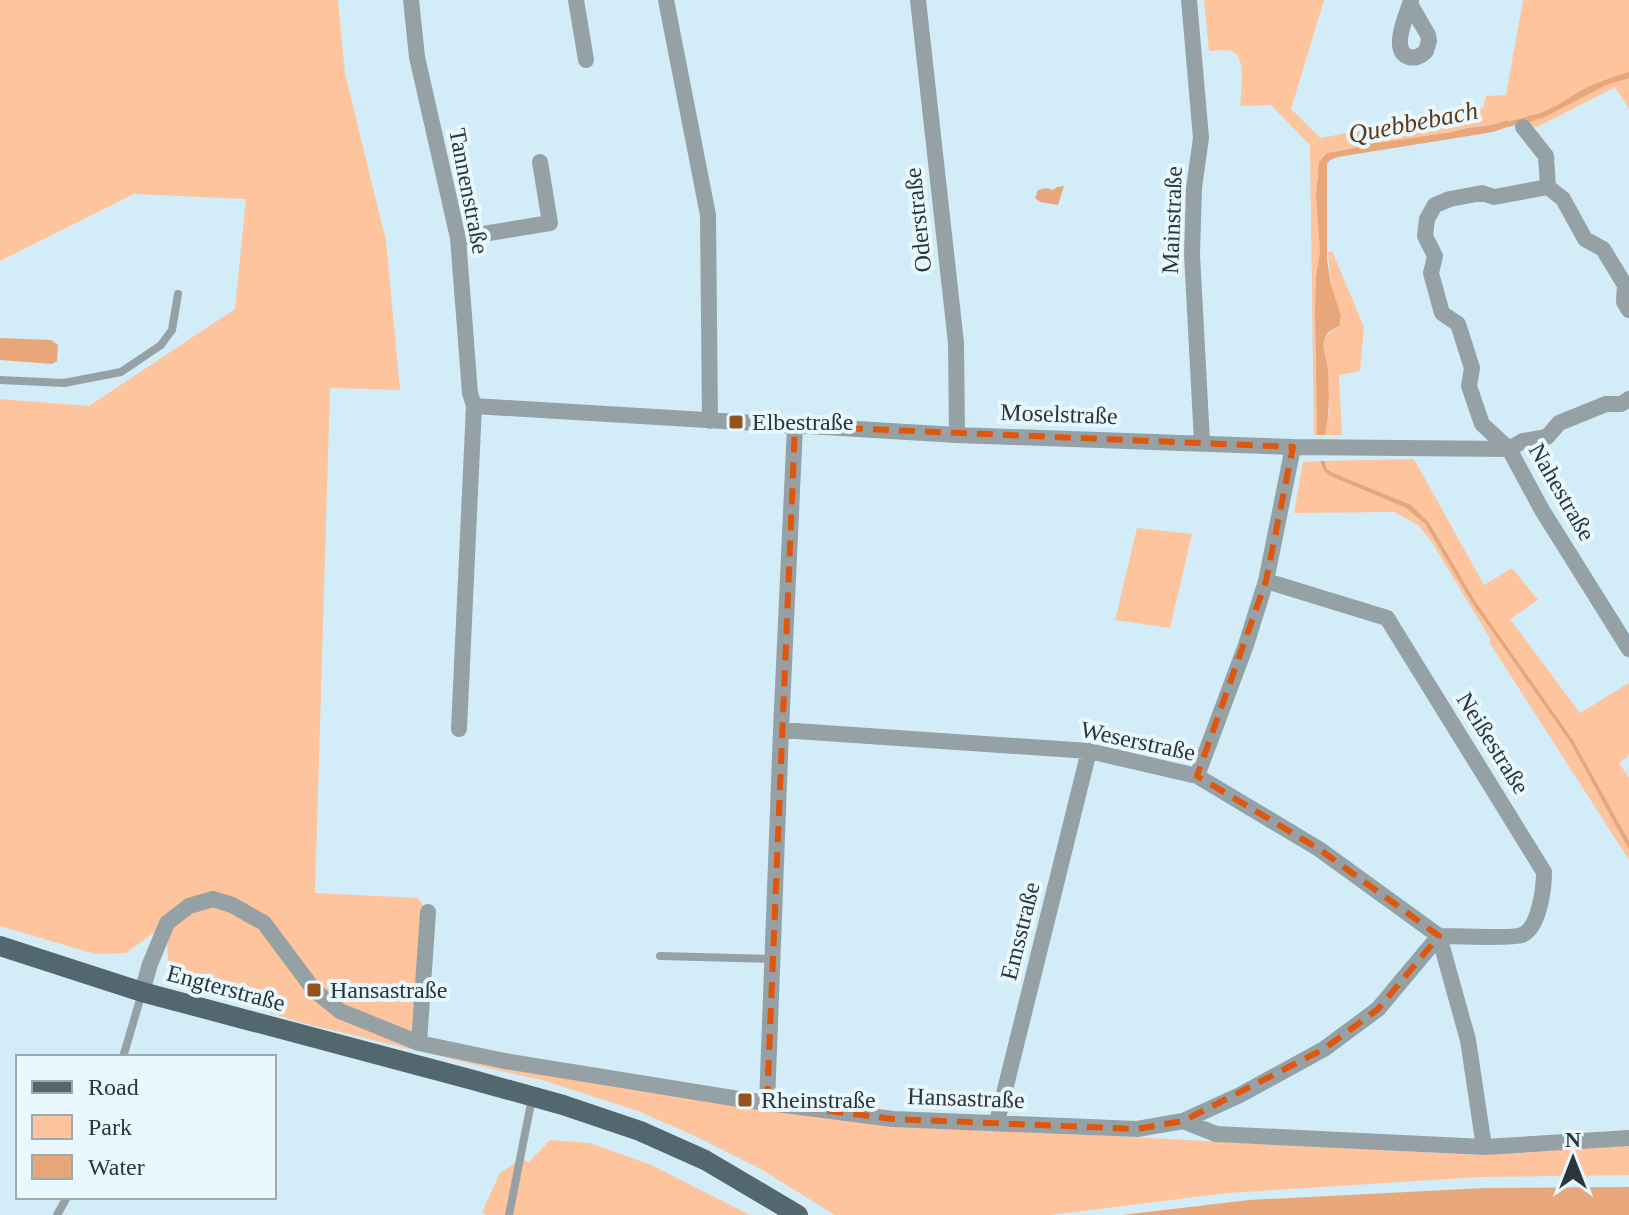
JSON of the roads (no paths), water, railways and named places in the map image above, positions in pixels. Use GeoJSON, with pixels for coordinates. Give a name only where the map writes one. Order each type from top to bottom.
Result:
{"type":"FeatureCollection","features":[{"type":"Feature","properties":{"kind":"main road","name":"Engterstraße"},"geometry":{"type":"LineString","coordinates":[[0,946],[142,992],[563,1105],[640,1131],[705,1160],[798,1215]]}},
{"type":"Feature","properties":{"kind":"street","name":"Tannenstraße"},"geometry":{"type":"LineString","coordinates":[[411,0],[417,57],[458,238],[472,399],[459,729]]}},
{"type":"Feature","properties":{"kind":"street"},"geometry":{"type":"LineString","coordinates":[[576,0],[586,60]]}},
{"type":"Feature","properties":{"kind":"street"},"geometry":{"type":"LineString","coordinates":[[666,0],[708,215],[710,421]]}},
{"type":"Feature","properties":{"kind":"street","name":"Oderstraße"},"geometry":{"type":"LineString","coordinates":[[918,0],[956,343],[957,435]]}},
{"type":"Feature","properties":{"kind":"street","name":"Mainstraße"},"geometry":{"type":"LineString","coordinates":[[1189,0],[1201,138],[1194,188],[1192,254],[1202,442]]}},
{"type":"Feature","properties":{"kind":"street"},"geometry":{"type":"LineString","coordinates":[[1523,127],[1546,156],[1548,187],[1563,199],[1585,239],[1603,249],[1625,285],[1624,302],[1629,310]]}},
{"type":"Feature","properties":{"kind":"street"},"geometry":{"type":"LineString","coordinates":[[458,238],[550,223],[540,162]]}},
{"type":"Feature","properties":{"kind":"street","name":"Nahestraße"},"geometry":{"type":"LineString","coordinates":[[1548,187],[1494,197],[1482,193],[1435,205],[1427,219],[1425,236],[1435,256],[1431,273],[1442,313],[1458,324],[1472,368],[1469,386],[1482,424],[1509,449],[1542,510],[1629,649]]}},
{"type":"Feature","properties":{"kind":"street","name":"Moselstraße"},"geometry":{"type":"LineString","coordinates":[[472,399],[710,421],[957,435],[1293,447],[1509,449],[1523,441],[1547,437],[1559,423],[1606,404],[1621,404],[1629,399]]}},
{"type":"Feature","properties":{"kind":"street"},"geometry":{"type":"LineString","coordinates":[[767,1103],[795,426]]}},
{"type":"Feature","properties":{"kind":"street"},"geometry":{"type":"LineString","coordinates":[[1197,776],[1246,645],[1266,581],[1293,447]]}},
{"type":"Feature","properties":{"kind":"street","name":"Neißestraße"},"geometry":{"type":"LineString","coordinates":[[1266,581],[1387,618],[1544,872],[1544,888],[1532,927],[1520,936],[1439,936]]}},
{"type":"Feature","properties":{"kind":"street","name":"Weserstraße"},"geometry":{"type":"LineString","coordinates":[[781,730],[1089,751],[1197,776],[1319,849],[1439,936]]}},
{"type":"Feature","properties":{"kind":"street","name":"Emsstraße"},"geometry":{"type":"LineString","coordinates":[[997,1122],[1089,751]]}},
{"type":"Feature","properties":{"kind":"street","name":"Hansastraße"},"geometry":{"type":"LineString","coordinates":[[142,992],[155,949],[167,923],[189,906],[213,899],[232,905],[264,923],[314,990],[340,1011],[419,1043],[505,1061],[767,1103],[893,1119],[1137,1129],[1183,1121],[1240,1095],[1335,1041],[1378,1009],[1439,936]]}},
{"type":"Feature","properties":{"kind":"street"},"geometry":{"type":"LineString","coordinates":[[419,1043],[428,912]]}},
{"type":"Feature","properties":{"kind":"street"},"geometry":{"type":"LineString","coordinates":[[1439,936],[1468,1040],[1484,1147]]}},
{"type":"Feature","properties":{"kind":"street","name":"Hansastraße"},"geometry":{"type":"LineString","coordinates":[[1183,1121],[1216,1134],[1484,1147],[1629,1138]]}},
{"type":"Feature","properties":{"kind":"lane"},"geometry":{"type":"LineString","coordinates":[[0,380],[64,383],[121,372],[161,345],[172,330],[178,294]]}},
{"type":"Feature","properties":{"kind":"lane"},"geometry":{"type":"LineString","coordinates":[[660,956],[772,959]]}},
{"type":"Feature","properties":{"kind":"lane"},"geometry":{"type":"LineString","coordinates":[[124,1055],[142,992]]}},
{"type":"Feature","properties":{"kind":"lane"},"geometry":{"type":"LineString","coordinates":[[509,1215],[532,1097]]}},
{"type":"Feature","properties":{"kind":"water"},"geometry":{"type":"Polygon","coordinates":[[[1629,72],[1629,78],[1606,85],[1543,118],[1530,120],[1528,116],[1553,107],[1592,85],[1629,72]]]}},
{"type":"Feature","properties":{"kind":"water"},"geometry":{"type":"Polygon","coordinates":[[[1507,120],[1510,126],[1493,132],[1338,157],[1327,164],[1327,260],[1341,316],[1339,326],[1329,332],[1324,342],[1328,411],[1325,435],[1317,435],[1315,310],[1320,251],[1316,196],[1319,162],[1327,153],[1364,146],[1368,141],[1379,143],[1452,132],[1507,120]]]}},
{"type":"Feature","properties":{"kind":"water"},"geometry":{"type":"Polygon","coordinates":[[[1064,186],[1058,205],[1035,198],[1038,190],[1064,186]]]}},
{"type":"Feature","properties":{"kind":"water"},"geometry":{"type":"Polygon","coordinates":[[[0,338],[51,340],[58,345],[57,361],[52,364],[0,360],[0,338]]]}},
{"type":"Feature","properties":{"kind":"water"},"geometry":{"type":"Polygon","coordinates":[[[1320,461],[1325,461],[1331,472],[1411,505],[1429,522],[1475,601],[1573,740],[1629,841],[1629,850],[1570,742],[1472,603],[1425,524],[1406,508],[1328,475],[1320,461]]]}},
{"type":"Feature","properties":{"kind":"water"},"geometry":{"type":"Polygon","coordinates":[[[1629,1187],[1629,1215],[1122,1215],[1249,1200],[1485,1188],[1629,1187]]]}},
{"type":"Feature","properties":{"kind":"waterway","name":"Quebbebach"},"geometry":{"type":"LineString","coordinates":[[1505,125],[1534,118]]}},
{"type":"Feature","properties":{"kind":"place","name":"Elbestraße"},"geometry":{"type":"Point","coordinates":[736,422]}},
{"type":"Feature","properties":{"kind":"place","name":"Hansastraße"},"geometry":{"type":"Point","coordinates":[314,990]}},
{"type":"Feature","properties":{"kind":"place","name":"Rheinstraße"},"geometry":{"type":"Point","coordinates":[745,1100]}}]}
